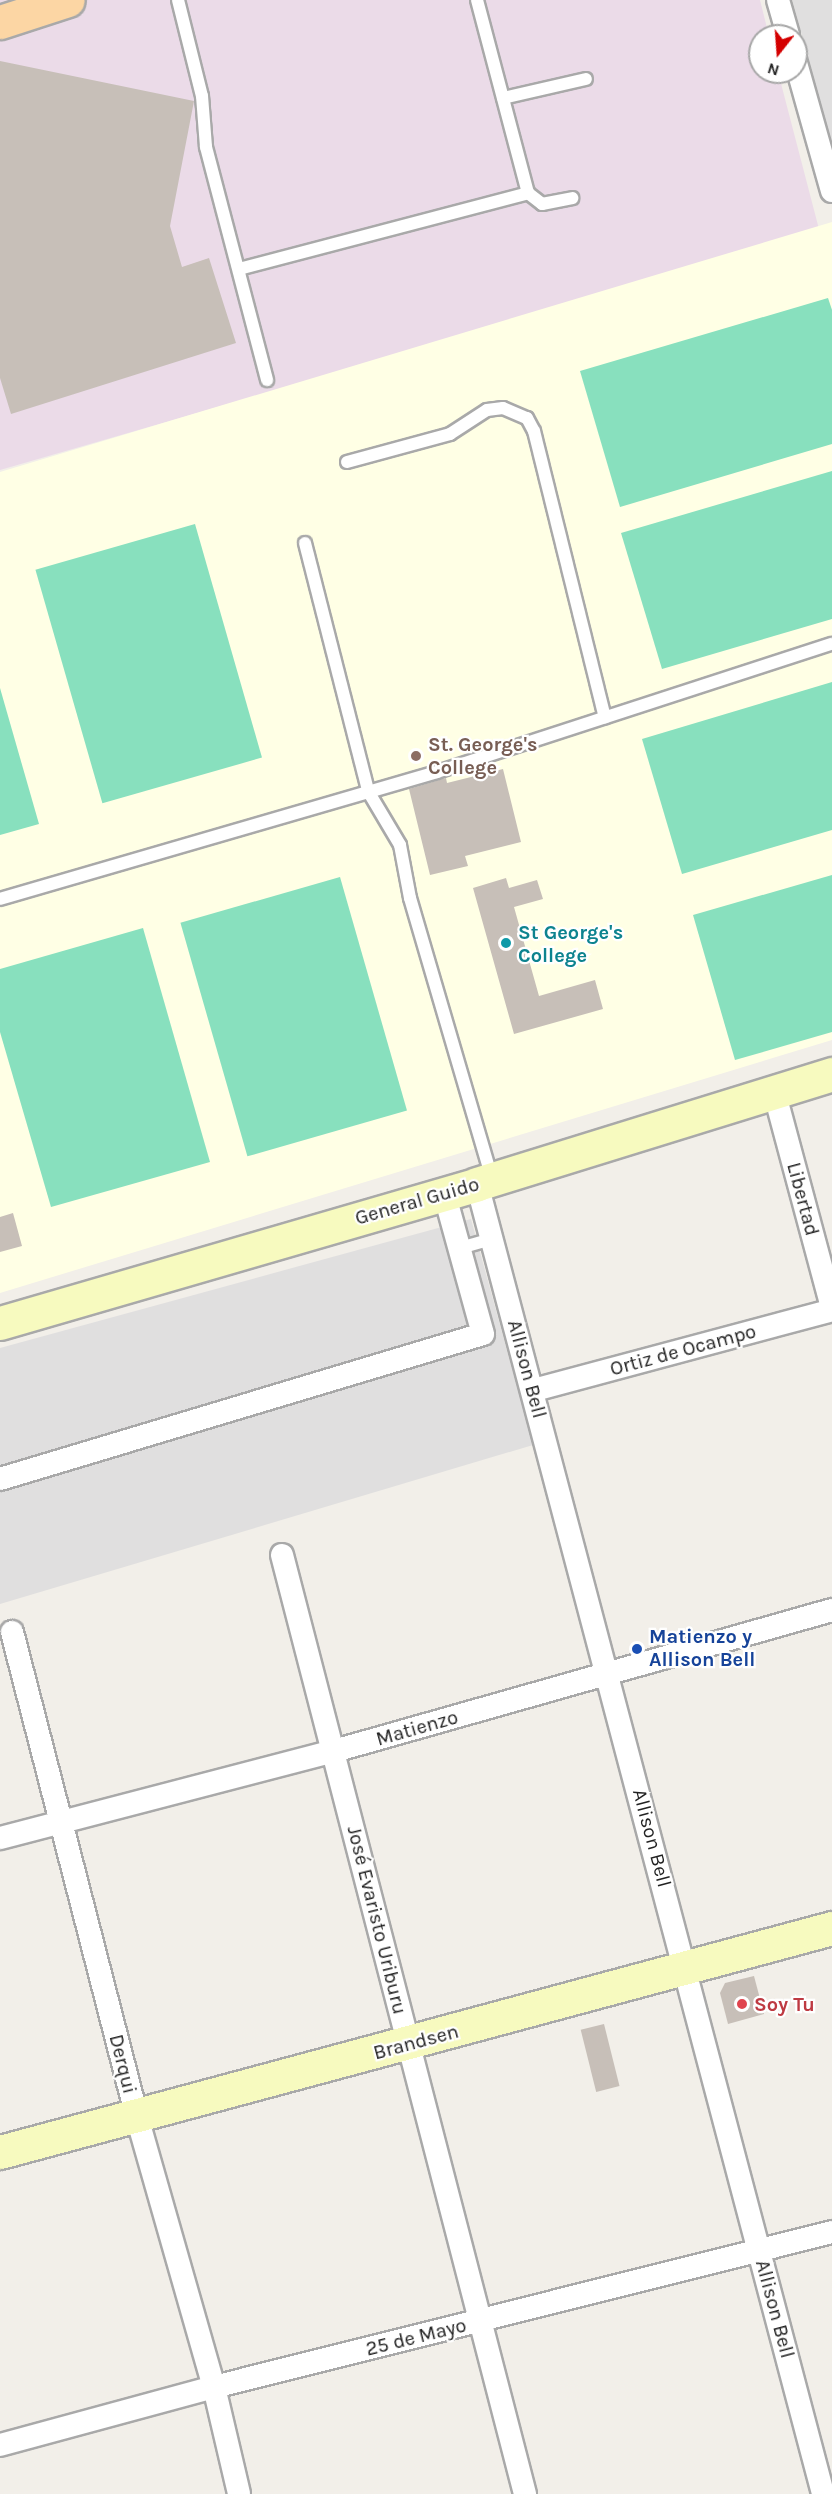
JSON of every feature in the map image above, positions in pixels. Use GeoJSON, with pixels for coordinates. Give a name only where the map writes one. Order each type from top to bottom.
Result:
{"type":"FeatureCollection","features":[{"type":"Feature","properties":{"kind":"main road"},"geometry":{"type":"LineString","coordinates":[[0,22],[68,0]]}},
{"type":"Feature","properties":{"kind":"main road","name":"General Guido"},"geometry":{"type":"LineString","coordinates":[[0,1323],[444,1192],[485,1182],[832,1074]]}},
{"type":"Feature","properties":{"kind":"main road","name":"Brandsen"},"geometry":{"type":"LineString","coordinates":[[0,2152],[408,2045],[832,1928]]}},
{"type":"Feature","properties":{"kind":"street"},"geometry":{"type":"LineString","coordinates":[[778,0],[785,24]]}},
{"type":"Feature","properties":{"kind":"street"},"geometry":{"type":"LineString","coordinates":[[802,84],[832,191]]}},
{"type":"Feature","properties":{"kind":"street","name":"Libertad"},"geometry":{"type":"LineString","coordinates":[[774,1091],[832,1309]]}},
{"type":"Feature","properties":{"kind":"street","name":"Allison Bell"},"geometry":{"type":"LineString","coordinates":[[485,1182],[491,1239],[534,1390],[823,2494]]}},
{"type":"Feature","properties":{"kind":"street"},"geometry":{"type":"LineString","coordinates":[[0,1479],[483,1334],[444,1192]]}},
{"type":"Feature","properties":{"kind":"street","name":"Ortiz de Ocampo"},"geometry":{"type":"LineString","coordinates":[[534,1390],[832,1309]]}},
{"type":"Feature","properties":{"kind":"street","name":"José Evaristo Uriburu"},"geometry":{"type":"LineString","coordinates":[[282,1554],[525,2494]]}},
{"type":"Feature","properties":{"kind":"street","name":"Matienzo"},"geometry":{"type":"LineString","coordinates":[[0,1838],[334,1751],[832,1610]]}},
{"type":"Feature","properties":{"kind":"street","name":"Derqui"},"geometry":{"type":"LineString","coordinates":[[12,1632],[137,2117],[214,2387],[239,2494]]}},
{"type":"Feature","properties":{"kind":"street","name":"25 de Mayo"},"geometry":{"type":"LineString","coordinates":[[0,2445],[214,2387],[832,2232]]}},
{"type":"Feature","properties":{"kind":"lane"},"geometry":{"type":"LineString","coordinates":[[178,0],[202,96],[206,147],[267,380]]}},
{"type":"Feature","properties":{"kind":"lane"},"geometry":{"type":"LineString","coordinates":[[477,0],[528,193],[542,204],[572,198]]}},
{"type":"Feature","properties":{"kind":"lane"},"geometry":{"type":"LineString","coordinates":[[503,98],[586,79]]}},
{"type":"Feature","properties":{"kind":"lane"},"geometry":{"type":"LineString","coordinates":[[239,269],[528,193]]}},
{"type":"Feature","properties":{"kind":"lane"},"geometry":{"type":"LineString","coordinates":[[347,462],[450,434],[487,410],[503,408],[526,418],[534,431],[605,717]]}},
{"type":"Feature","properties":{"kind":"lane"},"geometry":{"type":"LineString","coordinates":[[305,543],[368,791],[400,845],[410,898],[485,1182]]}},
{"type":"Feature","properties":{"kind":"lane"},"geometry":{"type":"LineString","coordinates":[[0,898],[368,791],[832,644]]}},
{"type":"Feature","properties":{"kind":"lane"},"geometry":{"type":"LineString","coordinates":[[460,1248],[491,1239]]}},
{"type":"Feature","properties":{"kind":"shaded area"},"geometry":{"type":"Polygon","coordinates":[[[0,0],[760,0],[766,24],[748,24],[748,84],[781,84],[820,233],[0,470],[0,0]]]}},
{"type":"Feature","properties":{"kind":"shaded area"},"geometry":{"type":"Polygon","coordinates":[[[792,0],[832,0],[832,143],[808,57],[808,24],[799,24],[792,0]]]}},
{"type":"Feature","properties":{"kind":"shaded area","name":"St. George's College"},"geometry":{"type":"Polygon","coordinates":[[[832,222],[832,1040],[0,1293],[0,472],[832,222]]]}},
{"type":"Feature","properties":{"kind":"shaded area"},"geometry":{"type":"Polygon","coordinates":[[[471,1219],[533,1445],[0,1604],[0,1348],[471,1219]]]}},
{"type":"Feature","properties":{"kind":"green space"},"geometry":{"type":"Polygon","coordinates":[[[828,298],[832,310],[832,444],[620,507],[580,371],[828,298]]]}},
{"type":"Feature","properties":{"kind":"green space"},"geometry":{"type":"Polygon","coordinates":[[[832,471],[832,619],[662,669],[621,533],[832,471]]]}},
{"type":"Feature","properties":{"kind":"green space"},"geometry":{"type":"Polygon","coordinates":[[[195,524],[262,758],[102,803],[35,570],[195,524]]]}},
{"type":"Feature","properties":{"kind":"green space"},"geometry":{"type":"Polygon","coordinates":[[[832,682],[832,830],[682,874],[642,739],[832,682]]]}},
{"type":"Feature","properties":{"kind":"green space"},"geometry":{"type":"Polygon","coordinates":[[[0,688],[39,824],[0,835],[0,688]]]}},
{"type":"Feature","properties":{"kind":"green space"},"geometry":{"type":"Polygon","coordinates":[[[832,875],[832,1032],[735,1060],[693,915],[832,875]]]}},
{"type":"Feature","properties":{"kind":"green space"},"geometry":{"type":"Polygon","coordinates":[[[340,877],[407,1111],[247,1156],[180,923],[340,877]]]}},
{"type":"Feature","properties":{"kind":"green space"},"geometry":{"type":"Polygon","coordinates":[[[143,928],[210,1162],[51,1207],[0,1032],[0,969],[143,928]]]}},
{"type":"Feature","properties":{"kind":"building"},"geometry":{"type":"Polygon","coordinates":[[[0,61],[194,101],[170,226],[182,267],[209,258],[236,343],[11,414],[0,378],[0,61]]]}},
{"type":"Feature","properties":{"kind":"building"},"geometry":{"type":"Polygon","coordinates":[[[503,769],[521,842],[465,856],[468,866],[430,875],[409,789],[446,778],[447,783],[503,769]]]}},
{"type":"Feature","properties":{"kind":"building","name":"St George's College"},"geometry":{"type":"Polygon","coordinates":[[[506,878],[509,888],[537,880],[543,899],[514,907],[539,996],[595,980],[603,1009],[514,1034],[473,888],[506,878]]]}},
{"type":"Feature","properties":{"kind":"building"},"geometry":{"type":"Polygon","coordinates":[[[13,1213],[22,1246],[0,1252],[0,1217],[13,1213]]]}},
{"type":"Feature","properties":{"kind":"building","name":"Soy Tu"},"geometry":{"type":"Polygon","coordinates":[[[754,1976],[764,2014],[728,2024],[720,1993],[725,1983],[754,1976]]]}},
{"type":"Feature","properties":{"kind":"building"},"geometry":{"type":"Polygon","coordinates":[[[604,2024],[619,2086],[596,2092],[581,2030],[604,2024]]]}},
{"type":"Feature","properties":{"kind":"place","name":"St. George's College"},"geometry":{"type":"Point","coordinates":[416,756]}},
{"type":"Feature","properties":{"kind":"place","name":"St George's College"},"geometry":{"type":"Point","coordinates":[506,943]}},
{"type":"Feature","properties":{"kind":"place","name":"Matienzo y Allison Bell"},"geometry":{"type":"Point","coordinates":[637,1649]}},
{"type":"Feature","properties":{"kind":"place","name":"Soy Tu"},"geometry":{"type":"Point","coordinates":[742,2004]}}]}
